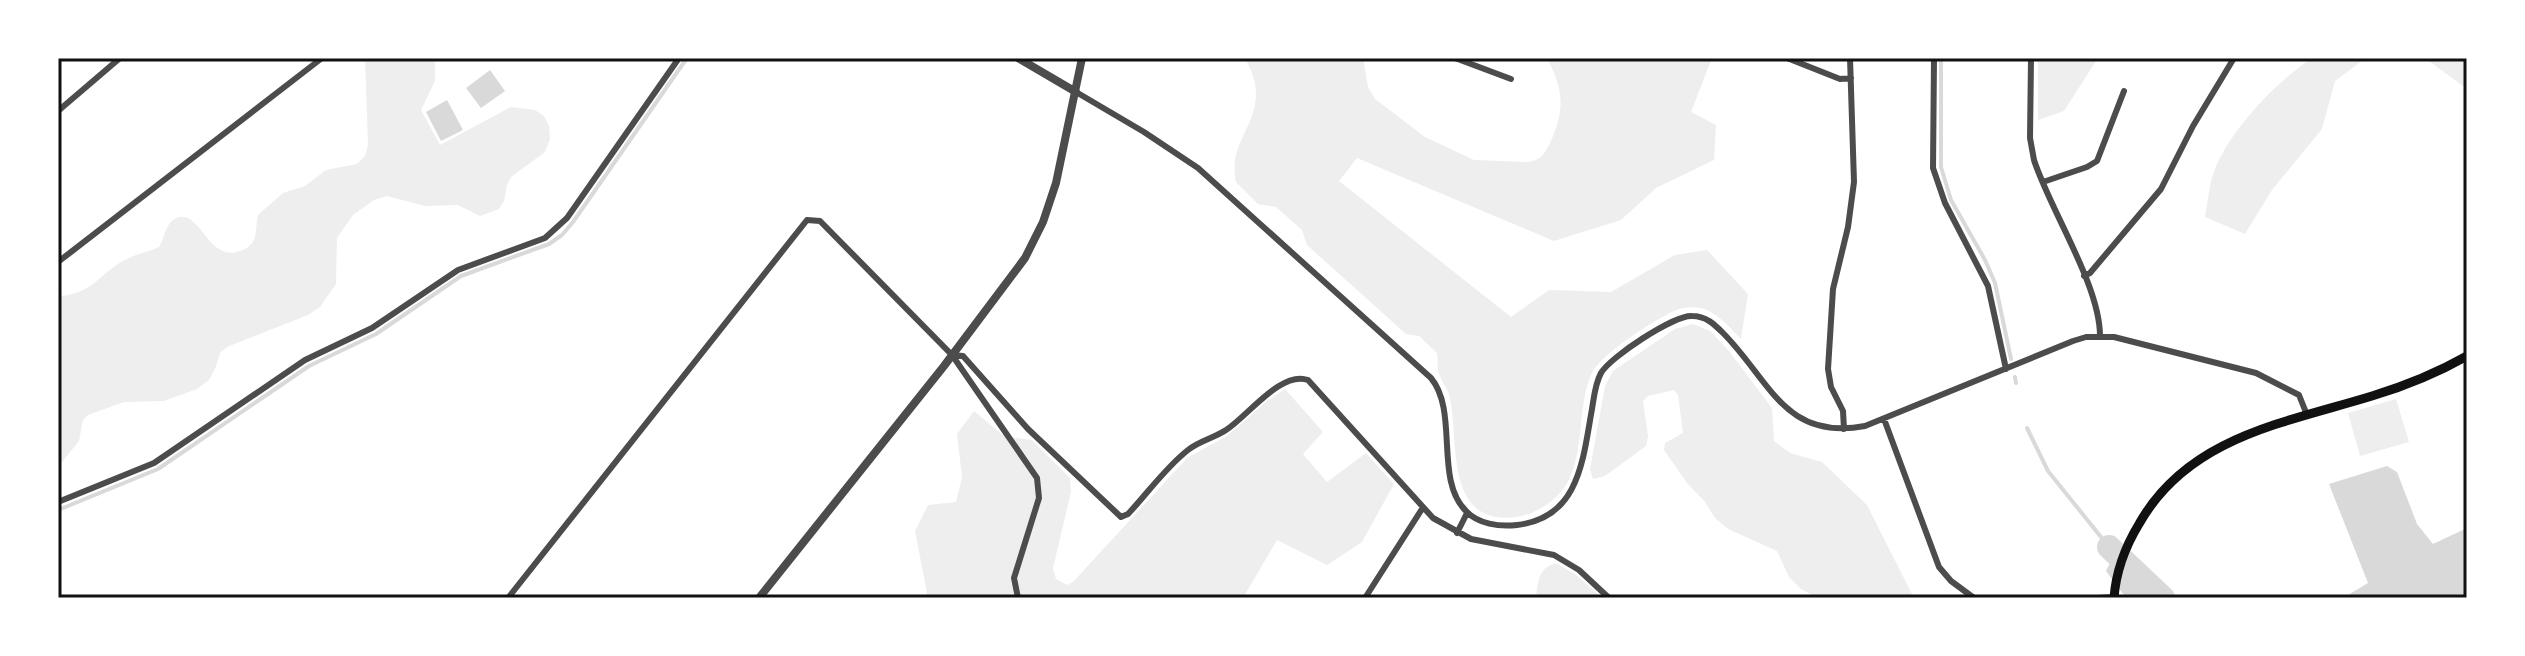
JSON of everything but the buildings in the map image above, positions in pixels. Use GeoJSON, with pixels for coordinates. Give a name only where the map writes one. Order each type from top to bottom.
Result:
{"type":"FeatureCollection","features":[{"type":"Feature","properties":{"kind":"main road"},"geometry":{"type":"LineString","coordinates":[[2114,598],[2124,553],[2155,498],[2192,462],[2245,436],[2403,386],[2467,356]]}},
{"type":"Feature","properties":{"kind":"street"},"geometry":{"type":"LineString","coordinates":[[58,111],[120,58]]}},
{"type":"Feature","properties":{"kind":"street"},"geometry":{"type":"LineString","coordinates":[[58,262],[322,58]]}},
{"type":"Feature","properties":{"kind":"street"},"geometry":{"type":"LineString","coordinates":[[58,502],[154,463],[299,363],[372,328],[449,274],[551,234],[567,218],[679,58]]}},
{"type":"Feature","properties":{"kind":"street"},"geometry":{"type":"LineString","coordinates":[[1018,58],[1144,132],[1198,168],[1431,378],[1442,400],[1455,494],[1467,513],[1489,524],[1529,523],[1554,510],[1579,478],[1597,384],[1606,366],[1671,322],[1686,316],[1702,317],[1715,325],[1742,352],[1778,402],[1790,412],[1818,426],[1844,429],[1865,426],[2073,341],[2100,336],[2256,373],[2299,395],[2307,415]]}},
{"type":"Feature","properties":{"kind":"street"},"geometry":{"type":"LineString","coordinates":[[759,598],[1010,281],[1038,234],[1056,183],[1082,58]]}},
{"type":"Feature","properties":{"kind":"street"},"geometry":{"type":"LineString","coordinates":[[1455,58],[1511,79]]}},
{"type":"Feature","properties":{"kind":"street"},"geometry":{"type":"LineString","coordinates":[[1787,58],[1840,79],[1851,78]]}},
{"type":"Feature","properties":{"kind":"street"},"geometry":{"type":"LineString","coordinates":[[1844,429],[1843,411],[1831,387],[1828,369],[1833,289],[1848,227],[1854,182],[1850,58]]}},
{"type":"Feature","properties":{"kind":"street"},"geometry":{"type":"LineString","coordinates":[[1934,58],[1933,168],[1945,203],[1988,286],[2006,369]]}},
{"type":"Feature","properties":{"kind":"street"},"geometry":{"type":"LineString","coordinates":[[2031,58],[2030,138],[2034,160],[2084,276],[2100,323],[2100,336]]}},
{"type":"Feature","properties":{"kind":"street"},"geometry":{"type":"LineString","coordinates":[[2084,276],[2090,273],[2161,189],[2198,116],[2234,58]]}},
{"type":"Feature","properties":{"kind":"street"},"geometry":{"type":"LineString","coordinates":[[2043,182],[2097,161],[2124,91]]}},
{"type":"Feature","properties":{"kind":"street"},"geometry":{"type":"LineString","coordinates":[[508,598],[807,220],[820,221],[952,355],[1037,478],[1039,498],[1014,578],[1018,598]]}},
{"type":"Feature","properties":{"kind":"street"},"geometry":{"type":"LineString","coordinates":[[952,355],[963,356],[1028,429],[1121,517],[1128,514],[1190,449],[1224,432],[1290,380],[1308,380],[1422,509],[1457,533],[1485,542],[1541,550],[1554,555],[1579,570],[1609,598]]}},
{"type":"Feature","properties":{"kind":"street"},"geometry":{"type":"LineString","coordinates":[[1884,419],[1939,567],[1951,581],[1974,598]]}},
{"type":"Feature","properties":{"kind":"street"},"geometry":{"type":"LineString","coordinates":[[1365,598],[1422,509]]}},
{"type":"Feature","properties":{"kind":"street"},"geometry":{"type":"LineString","coordinates":[[1457,533],[1467,513]]}},
{"type":"Feature","properties":{"kind":"street"},"geometry":{"type":"LineString","coordinates":[[2098,598],[2114,598]]}},
{"type":"Feature","properties":{"kind":"shaded area"},"geometry":{"type":"Polygon","coordinates":[[[365,58],[435,58],[435,81],[421,110],[440,145],[511,107],[535,110],[544,116],[550,139],[545,152],[511,177],[499,209],[480,216],[458,205],[425,206],[387,196],[374,200],[353,215],[337,238],[336,284],[320,307],[308,315],[227,347],[220,353],[209,380],[197,389],[164,401],[124,402],[88,415],[83,420],[79,441],[58,467],[58,296],[89,287],[119,263],[159,247],[170,223],[182,217],[197,225],[219,249],[229,253],[240,251],[254,240],[258,215],[283,193],[305,186],[326,170],[357,164],[365,156],[368,145],[365,58]]]}},
{"type":"Feature","properties":{"kind":"shaded area"},"geometry":{"type":"Polygon","coordinates":[[[1245,58],[1363,58],[1368,87],[1375,99],[1425,137],[1474,160],[1527,162],[1544,154],[1560,110],[1557,81],[1547,58],[1712,58],[1691,112],[1716,125],[1714,160],[1656,188],[1621,220],[1554,241],[1357,158],[1339,181],[1511,317],[1549,290],[1611,292],[1675,255],[1707,250],[1748,294],[1741,339],[1715,314],[1696,307],[1674,311],[1642,330],[1617,347],[1592,373],[1584,400],[1572,472],[1556,497],[1538,510],[1516,517],[1493,516],[1477,509],[1466,496],[1460,478],[1450,398],[1440,378],[1437,353],[1419,336],[1406,334],[1307,245],[1302,230],[1276,207],[1258,204],[1236,182],[1237,151],[1254,110],[1256,95],[1254,78],[1245,58]]]}},
{"type":"Feature","properties":{"kind":"shaded area"},"geometry":{"type":"Polygon","coordinates":[[[2038,58],[2098,58],[2064,111],[2038,120],[2038,58]]]}},
{"type":"Feature","properties":{"kind":"shaded area"},"geometry":{"type":"Polygon","coordinates":[[[2312,58],[2366,58],[2335,81],[2322,129],[2272,190],[2245,234],[2205,217],[2213,174],[2232,138],[2270,93],[2312,58]]]}},
{"type":"Feature","properties":{"kind":"shaded area"},"geometry":{"type":"Polygon","coordinates":[[[2425,58],[2467,58],[2467,89],[2425,58]]]}},
{"type":"Feature","properties":{"kind":"shaded area"},"geometry":{"type":"Polygon","coordinates":[[[490,70],[505,91],[481,108],[466,88],[490,70]]]}},
{"type":"Feature","properties":{"kind":"shaded area"},"geometry":{"type":"Polygon","coordinates":[[[447,100],[463,130],[441,141],[426,112],[447,100]]]}},
{"type":"Feature","properties":{"kind":"shaded area"},"geometry":{"type":"Polygon","coordinates":[[[1693,324],[1710,331],[1729,351],[1772,408],[1774,441],[1790,453],[1822,462],[1867,505],[1914,598],[1818,598],[1801,589],[1789,577],[1777,551],[1728,529],[1715,518],[1664,450],[1665,443],[1683,433],[1678,395],[1674,390],[1648,396],[1643,401],[1648,436],[1646,446],[1605,476],[1593,479],[1590,469],[1605,386],[1613,371],[1675,329],[1693,324]]]}},
{"type":"Feature","properties":{"kind":"shaded area"},"geometry":{"type":"Polygon","coordinates":[[[1285,389],[1323,432],[1303,454],[1327,482],[1366,453],[1394,484],[1362,542],[1327,565],[1277,540],[1243,598],[924,598],[927,593],[915,531],[928,505],[956,502],[962,477],[957,434],[974,411],[1004,436],[1032,440],[1070,478],[1071,492],[1053,568],[1056,579],[1067,585],[1187,458],[1227,436],[1285,389]]]}},
{"type":"Feature","properties":{"kind":"shaded area"},"geometry":{"type":"Polygon","coordinates":[[[2396,399],[2409,442],[2360,456],[2348,413],[2396,399]]]}},
{"type":"Feature","properties":{"kind":"shaded area"},"geometry":{"type":"Polygon","coordinates":[[[2387,466],[2397,472],[2417,524],[2433,544],[2467,528],[2467,598],[2343,598],[2368,583],[2329,484],[2387,466]]]}},
{"type":"Feature","properties":{"kind":"shaded area"},"geometry":{"type":"Polygon","coordinates":[[[2117,549],[2172,598],[2126,598],[2106,571],[2117,549]]]}},
{"type":"Feature","properties":{"kind":"shaded area"},"geometry":{"type":"Polygon","coordinates":[[[1556,563],[1575,574],[1602,598],[1536,598],[1542,572],[1556,563]]]}},
{"type":"Feature","properties":{"kind":"waterway"},"geometry":{"type":"LineString","coordinates":[[58,510],[158,469],[309,366],[376,334],[461,276],[549,244],[562,235],[687,58]]}},
{"type":"Feature","properties":{"kind":"waterway"},"geometry":{"type":"LineString","coordinates":[[1941,58],[1941,167],[1951,200],[1995,283],[2011,359]]}},
{"type":"Feature","properties":{"kind":"waterway"},"geometry":{"type":"LineString","coordinates":[[2015,377],[2016,383]]}},
{"type":"Feature","properties":{"kind":"waterway"},"geometry":{"type":"LineString","coordinates":[[2027,428],[2048,471],[2109,547]]}},
{"type":"Feature","properties":{"kind":"waterway"},"geometry":{"type":"LineString","coordinates":[[2109,547],[2163,598]]}}]}
